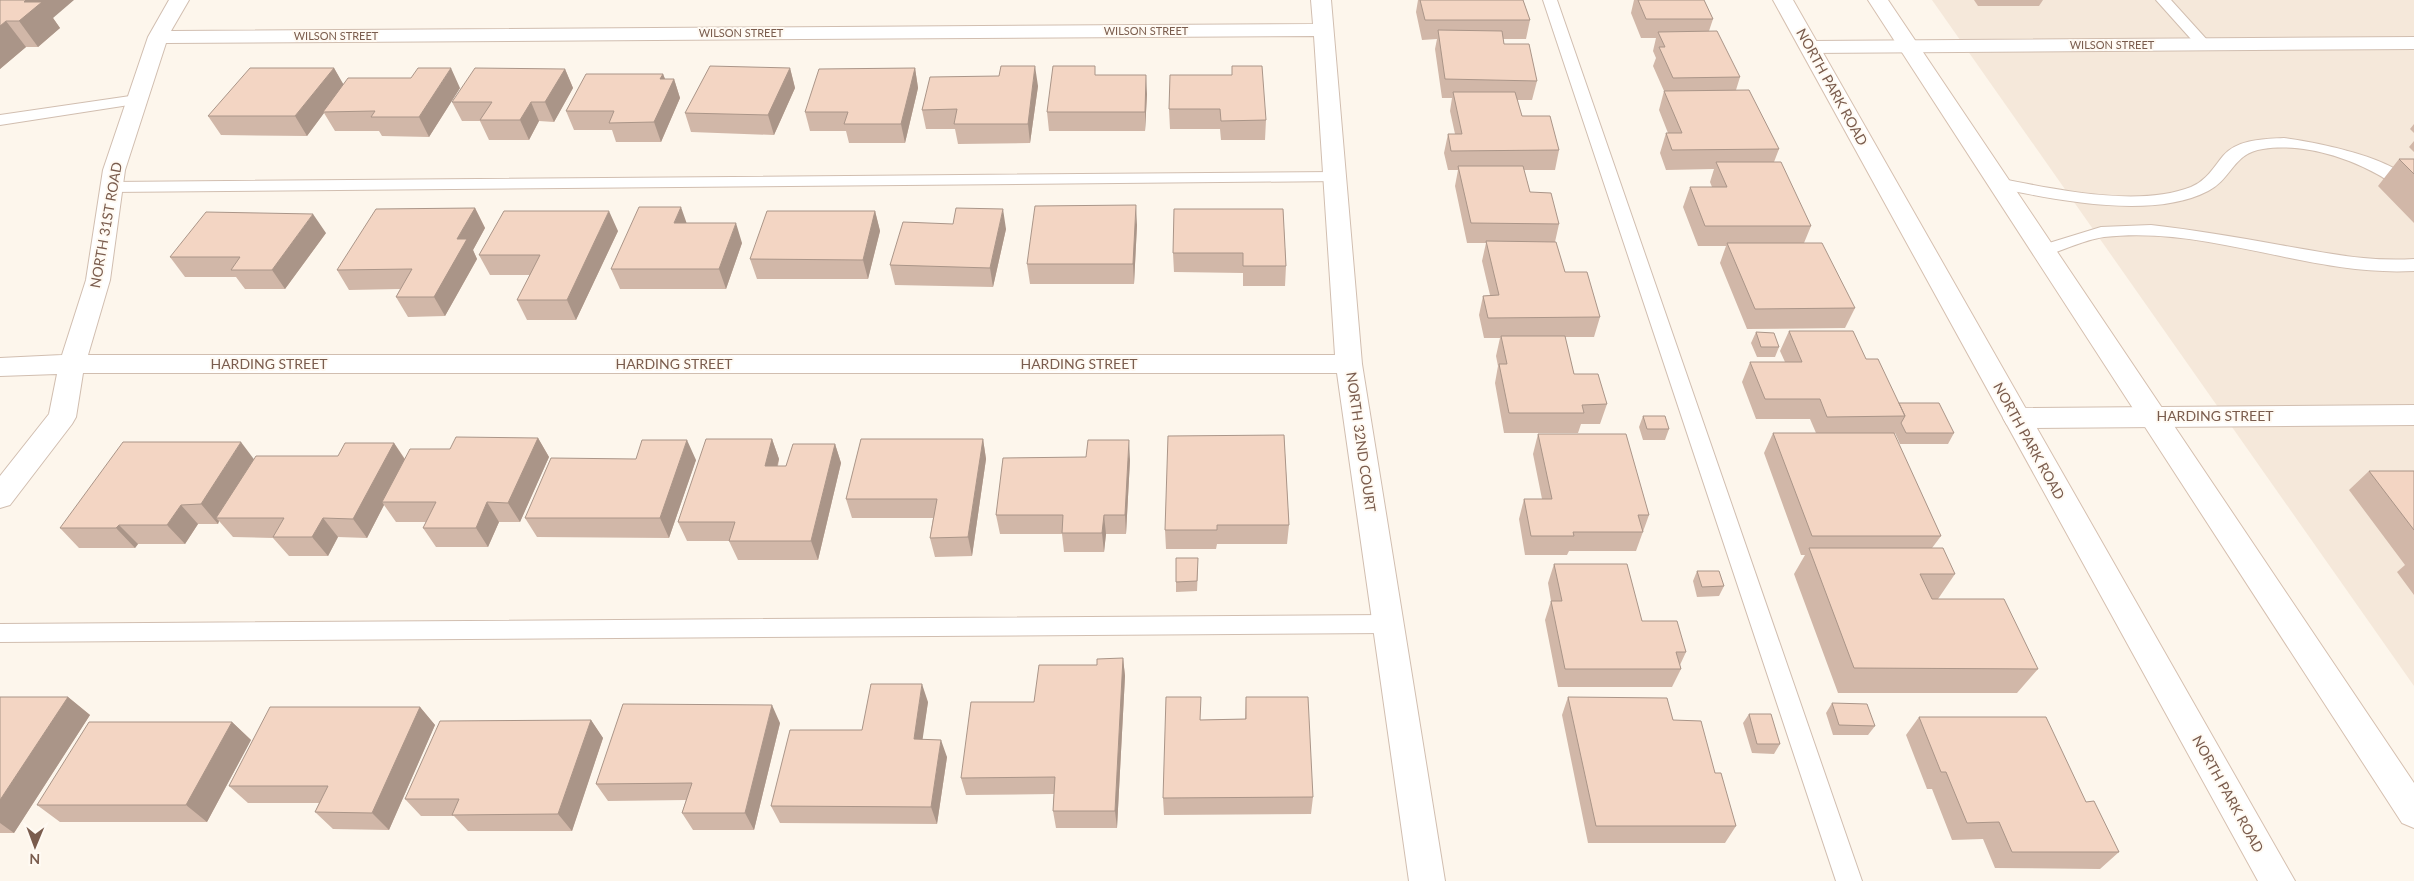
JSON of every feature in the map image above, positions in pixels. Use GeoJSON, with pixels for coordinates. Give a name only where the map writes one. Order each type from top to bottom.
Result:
{"type":"FeatureCollection","features":[{"type":"Feature","properties":{"kind":"street","name":"NORTH 31ST ROAD"},"geometry":{"type":"LineString","coordinates":[[0,497],[62,417],[72,364],[98,280],[114,170],[158,37],[179,0]]}},
{"type":"Feature","properties":{"kind":"street","name":"NORTH 32ND COURT"},"geometry":{"type":"LineString","coordinates":[[1321,0],[1349,364],[1426,881]]}},
{"type":"Feature","properties":{"kind":"street","name":"NORTH PARK ROAD"},"geometry":{"type":"LineString","coordinates":[[1783,0],[2277,881]]}},
{"type":"Feature","properties":{"kind":"street"},"geometry":{"type":"LineString","coordinates":[[1878,0],[1906,46],[2414,812]]}},
{"type":"Feature","properties":{"kind":"street","name":"WILSON STREET"},"geometry":{"type":"LineString","coordinates":[[158,37],[1324,30]]}},
{"type":"Feature","properties":{"kind":"street","name":"WILSON STREET"},"geometry":{"type":"LineString","coordinates":[[1810,46],[2414,43]]}},
{"type":"Feature","properties":{"kind":"street","name":"HARDING STREET"},"geometry":{"type":"LineString","coordinates":[[0,367],[72,364],[1349,364]]}},
{"type":"Feature","properties":{"kind":"street","name":"HARDING STREET"},"geometry":{"type":"LineString","coordinates":[[2017,418],[2414,415]]}},
{"type":"Feature","properties":{"kind":"lane"},"geometry":{"type":"LineString","coordinates":[[1550,0],[1850,881]]}},
{"type":"Feature","properties":{"kind":"lane"},"geometry":{"type":"LineString","coordinates":[[2163,0],[2204,44]]}},
{"type":"Feature","properties":{"kind":"lane"},"geometry":{"type":"LineString","coordinates":[[0,120],[137,100]]}},
{"type":"Feature","properties":{"kind":"lane"},"geometry":{"type":"LineString","coordinates":[[1998,183],[2111,202],[2150,201],[2204,188],[2220,173],[2232,156],[2256,144],[2286,142],[2354,157],[2383,170],[2406,186]]}},
{"type":"Feature","properties":{"kind":"lane"},"geometry":{"type":"LineString","coordinates":[[111,187],[1335,177]]}},
{"type":"Feature","properties":{"kind":"lane"},"geometry":{"type":"LineString","coordinates":[[2042,251],[2101,232],[2150,230],[2205,237],[2355,264],[2381,267],[2414,265]]}},
{"type":"Feature","properties":{"kind":"lane"},"geometry":{"type":"LineString","coordinates":[[0,633],[1388,624]]}},
{"type":"Feature","properties":{"kind":"shaded area"},"geometry":{"type":"Polygon","coordinates":[[[1932,0],[2414,0],[2414,686],[1932,0]]]}},
{"type":"Feature","properties":{"kind":"building"},"geometry":{"type":"Polygon","coordinates":[[[0,0],[42,2],[19,21],[6,21],[0,26],[0,0]]]}},
{"type":"Feature","properties":{"kind":"building"},"geometry":{"type":"Polygon","coordinates":[[[1420,0],[1523,0],[1530,20],[1425,20],[1420,0]]]}},
{"type":"Feature","properties":{"kind":"building"},"geometry":{"type":"Polygon","coordinates":[[[1638,0],[1704,0],[1713,19],[1646,19],[1638,0]]]}},
{"type":"Feature","properties":{"kind":"building"},"geometry":{"type":"Polygon","coordinates":[[[1438,30],[1502,31],[1504,44],[1529,44],[1537,81],[1445,79],[1438,30]]]}},
{"type":"Feature","properties":{"kind":"building"},"geometry":{"type":"Polygon","coordinates":[[[1717,31],[1740,77],[1673,78],[1659,47],[1665,47],[1658,32],[1717,31]]]}},
{"type":"Feature","properties":{"kind":"building"},"geometry":{"type":"Polygon","coordinates":[[[710,66],[790,68],[768,115],[685,113],[710,66]]]}},
{"type":"Feature","properties":{"kind":"building"},"geometry":{"type":"Polygon","coordinates":[[[1001,66],[1035,66],[1028,124],[954,124],[957,109],[922,110],[930,77],[999,76],[1001,66]]]}},
{"type":"Feature","properties":{"kind":"building"},"geometry":{"type":"Polygon","coordinates":[[[1053,66],[1095,66],[1095,75],[1146,75],[1145,112],[1047,112],[1053,66]]]}},
{"type":"Feature","properties":{"kind":"building"},"geometry":{"type":"Polygon","coordinates":[[[1232,66],[1262,66],[1266,120],[1221,121],[1220,109],[1169,109],[1170,75],[1232,75],[1232,66]]]}},
{"type":"Feature","properties":{"kind":"building"},"geometry":{"type":"Polygon","coordinates":[[[250,68],[334,68],[295,116],[208,116],[250,68]]]}},
{"type":"Feature","properties":{"kind":"building"},"geometry":{"type":"Polygon","coordinates":[[[418,68],[451,68],[419,117],[371,117],[375,111],[323,112],[348,78],[411,78],[418,68]]]}},
{"type":"Feature","properties":{"kind":"building"},"geometry":{"type":"Polygon","coordinates":[[[475,68],[565,69],[545,102],[531,102],[520,120],[480,120],[492,102],[452,102],[475,68]]]}},
{"type":"Feature","properties":{"kind":"building"},"geometry":{"type":"Polygon","coordinates":[[[915,68],[901,124],[844,124],[848,112],[805,112],[819,69],[915,68]]]}},
{"type":"Feature","properties":{"kind":"building"},"geometry":{"type":"Polygon","coordinates":[[[586,74],[663,74],[660,79],[674,79],[654,122],[609,123],[614,111],[566,111],[586,74]]]}},
{"type":"Feature","properties":{"kind":"building"},"geometry":{"type":"Polygon","coordinates":[[[1749,90],[1779,149],[1672,150],[1666,133],[1682,133],[1664,91],[1749,90]]]}},
{"type":"Feature","properties":{"kind":"building"},"geometry":{"type":"Polygon","coordinates":[[[1453,92],[1515,92],[1522,116],[1550,116],[1559,150],[1451,151],[1448,134],[1462,134],[1453,92]]]}},
{"type":"Feature","properties":{"kind":"building"},"geometry":{"type":"Polygon","coordinates":[[[2399,159],[2414,159],[2414,174],[2399,159]]]}},
{"type":"Feature","properties":{"kind":"building"},"geometry":{"type":"Polygon","coordinates":[[[1716,162],[1781,162],[1811,226],[1705,226],[1690,187],[1727,187],[1716,162]]]}},
{"type":"Feature","properties":{"kind":"building"},"geometry":{"type":"Polygon","coordinates":[[[1458,166],[1523,166],[1530,192],[1551,193],[1559,224],[1471,223],[1458,166]]]}},
{"type":"Feature","properties":{"kind":"building"},"geometry":{"type":"Polygon","coordinates":[[[1136,205],[1133,264],[1027,264],[1035,206],[1136,205]]]}},
{"type":"Feature","properties":{"kind":"building"},"geometry":{"type":"Polygon","coordinates":[[[639,207],[681,207],[674,223],[736,223],[719,269],[611,269],[639,207]]]}},
{"type":"Feature","properties":{"kind":"building"},"geometry":{"type":"Polygon","coordinates":[[[475,208],[457,239],[467,239],[434,297],[396,297],[412,269],[337,270],[376,209],[475,208]]]}},
{"type":"Feature","properties":{"kind":"building"},"geometry":{"type":"Polygon","coordinates":[[[956,208],[1003,209],[990,268],[890,265],[903,222],[953,224],[956,208]]]}},
{"type":"Feature","properties":{"kind":"building"},"geometry":{"type":"Polygon","coordinates":[[[1174,209],[1283,209],[1286,266],[1243,266],[1243,253],[1173,253],[1174,209]]]}},
{"type":"Feature","properties":{"kind":"building"},"geometry":{"type":"Polygon","coordinates":[[[504,211],[609,211],[567,300],[517,300],[540,255],[479,255],[504,211]]]}},
{"type":"Feature","properties":{"kind":"building"},"geometry":{"type":"Polygon","coordinates":[[[767,211],[875,211],[863,260],[750,259],[767,211]]]}},
{"type":"Feature","properties":{"kind":"building"},"geometry":{"type":"Polygon","coordinates":[[[206,212],[313,214],[272,270],[231,270],[240,257],[170,257],[206,212]]]}},
{"type":"Feature","properties":{"kind":"building"},"geometry":{"type":"Polygon","coordinates":[[[1486,241],[1556,242],[1565,272],[1587,272],[1600,317],[1488,318],[1483,296],[1499,295],[1486,241]]]}},
{"type":"Feature","properties":{"kind":"building"},"geometry":{"type":"Polygon","coordinates":[[[1727,243],[1822,243],[1855,308],[1755,309],[1727,243]]]}},
{"type":"Feature","properties":{"kind":"building"},"geometry":{"type":"Polygon","coordinates":[[[1789,331],[1853,331],[1866,359],[1878,359],[1905,416],[1827,417],[1820,399],[1765,399],[1750,362],[1802,362],[1789,331]]]}},
{"type":"Feature","properties":{"kind":"building"},"geometry":{"type":"Polygon","coordinates":[[[1756,332],[1774,333],[1779,347],[1761,347],[1756,332]]]}},
{"type":"Feature","properties":{"kind":"building"},"geometry":{"type":"Polygon","coordinates":[[[1501,336],[1565,336],[1574,374],[1598,374],[1607,404],[1582,405],[1584,413],[1509,413],[1499,364],[1507,364],[1501,336]]]}},
{"type":"Feature","properties":{"kind":"building"},"geometry":{"type":"Polygon","coordinates":[[[1899,403],[1939,403],[1954,433],[1906,433],[1901,423],[1905,416],[1899,403]]]}},
{"type":"Feature","properties":{"kind":"building"},"geometry":{"type":"Polygon","coordinates":[[[1643,416],[1665,416],[1669,429],[1647,429],[1643,416]]]}},
{"type":"Feature","properties":{"kind":"building"},"geometry":{"type":"Polygon","coordinates":[[[1773,433],[1894,433],[1941,536],[1812,536],[1773,433]]]}},
{"type":"Feature","properties":{"kind":"building"},"geometry":{"type":"Polygon","coordinates":[[[1538,434],[1626,434],[1649,515],[1638,515],[1643,532],[1573,532],[1574,536],[1531,536],[1524,499],[1552,499],[1538,434]]]}},
{"type":"Feature","properties":{"kind":"building"},"geometry":{"type":"Polygon","coordinates":[[[1284,435],[1289,525],[1217,525],[1217,530],[1165,530],[1168,436],[1284,435]]]}},
{"type":"Feature","properties":{"kind":"building"},"geometry":{"type":"Polygon","coordinates":[[[456,437],[538,438],[508,503],[487,502],[476,528],[423,528],[436,502],[382,502],[410,449],[450,449],[456,437]]]}},
{"type":"Feature","properties":{"kind":"building"},"geometry":{"type":"Polygon","coordinates":[[[706,439],[772,439],[765,466],[786,466],[793,444],[835,444],[811,541],[729,541],[735,522],[678,522],[706,439]]]}},
{"type":"Feature","properties":{"kind":"building"},"geometry":{"type":"Polygon","coordinates":[[[861,439],[983,439],[968,537],[930,538],[937,499],[846,499],[861,439]]]}},
{"type":"Feature","properties":{"kind":"building"},"geometry":{"type":"Polygon","coordinates":[[[642,440],[687,440],[660,518],[525,518],[551,458],[636,459],[642,440]]]}},
{"type":"Feature","properties":{"kind":"building"},"geometry":{"type":"Polygon","coordinates":[[[1088,440],[1129,440],[1125,515],[1104,515],[1102,533],[1062,533],[1063,515],[996,515],[1003,458],[1086,457],[1088,440]]]}},
{"type":"Feature","properties":{"kind":"building"},"geometry":{"type":"Polygon","coordinates":[[[123,442],[241,442],[201,504],[181,505],[167,525],[119,525],[116,528],[60,528],[123,442]]]}},
{"type":"Feature","properties":{"kind":"building"},"geometry":{"type":"Polygon","coordinates":[[[345,443],[394,443],[353,519],[323,518],[312,537],[273,537],[284,518],[216,518],[256,456],[338,456],[345,443]]]}},
{"type":"Feature","properties":{"kind":"building"},"geometry":{"type":"Polygon","coordinates":[[[2369,471],[2414,471],[2414,530],[2369,471]]]}},
{"type":"Feature","properties":{"kind":"building"},"geometry":{"type":"Polygon","coordinates":[[[1809,548],[1943,548],[1955,574],[1920,574],[1932,599],[2004,599],[2038,669],[1854,668],[1809,548]]]}},
{"type":"Feature","properties":{"kind":"building"},"geometry":{"type":"Polygon","coordinates":[[[1176,558],[1198,558],[1197,581],[1176,582],[1176,558]]]}},
{"type":"Feature","properties":{"kind":"building"},"geometry":{"type":"Polygon","coordinates":[[[1554,564],[1627,564],[1642,621],[1677,621],[1686,652],[1676,652],[1681,669],[1565,669],[1551,601],[1562,601],[1554,564]]]}},
{"type":"Feature","properties":{"kind":"building"},"geometry":{"type":"Polygon","coordinates":[[[1697,571],[1719,571],[1724,586],[1702,587],[1697,571]]]}},
{"type":"Feature","properties":{"kind":"building"},"geometry":{"type":"Polygon","coordinates":[[[1123,658],[1115,811],[1053,811],[1055,777],[961,778],[971,702],[1034,702],[1039,665],[1097,665],[1097,659],[1123,658]]]}},
{"type":"Feature","properties":{"kind":"building"},"geometry":{"type":"Polygon","coordinates":[[[871,684],[922,684],[914,739],[941,740],[931,807],[771,806],[790,730],[862,730],[871,684]]]}},
{"type":"Feature","properties":{"kind":"building"},"geometry":{"type":"Polygon","coordinates":[[[0,697],[68,697],[0,800],[0,697]]]}},
{"type":"Feature","properties":{"kind":"building"},"geometry":{"type":"Polygon","coordinates":[[[1166,697],[1201,697],[1200,720],[1246,719],[1246,697],[1308,697],[1313,797],[1163,798],[1166,697]]]}},
{"type":"Feature","properties":{"kind":"building"},"geometry":{"type":"Polygon","coordinates":[[[1568,697],[1667,698],[1673,720],[1701,721],[1715,773],[1721,773],[1736,826],[1596,826],[1568,697]]]}},
{"type":"Feature","properties":{"kind":"building"},"geometry":{"type":"Polygon","coordinates":[[[1832,703],[1867,704],[1875,726],[1839,725],[1832,703]]]}},
{"type":"Feature","properties":{"kind":"building"},"geometry":{"type":"Polygon","coordinates":[[[623,704],[772,705],[745,813],[682,813],[692,783],[596,784],[623,704]]]}},
{"type":"Feature","properties":{"kind":"building"},"geometry":{"type":"Polygon","coordinates":[[[270,707],[420,707],[372,813],[315,812],[328,786],[229,786],[270,707]]]}},
{"type":"Feature","properties":{"kind":"building"},"geometry":{"type":"Polygon","coordinates":[[[1749,714],[1771,714],[1780,744],[1757,744],[1749,714]]]}},
{"type":"Feature","properties":{"kind":"building"},"geometry":{"type":"Polygon","coordinates":[[[1919,717],[2046,717],[2086,802],[2094,801],[2119,852],[2012,852],[1999,822],[1967,823],[1946,772],[1941,772],[1919,717]]]}},
{"type":"Feature","properties":{"kind":"building"},"geometry":{"type":"Polygon","coordinates":[[[591,720],[558,814],[452,815],[459,799],[405,799],[440,721],[591,720]]]}},
{"type":"Feature","properties":{"kind":"building"},"geometry":{"type":"Polygon","coordinates":[[[89,722],[232,722],[186,805],[37,805],[89,722]]]}}]}
